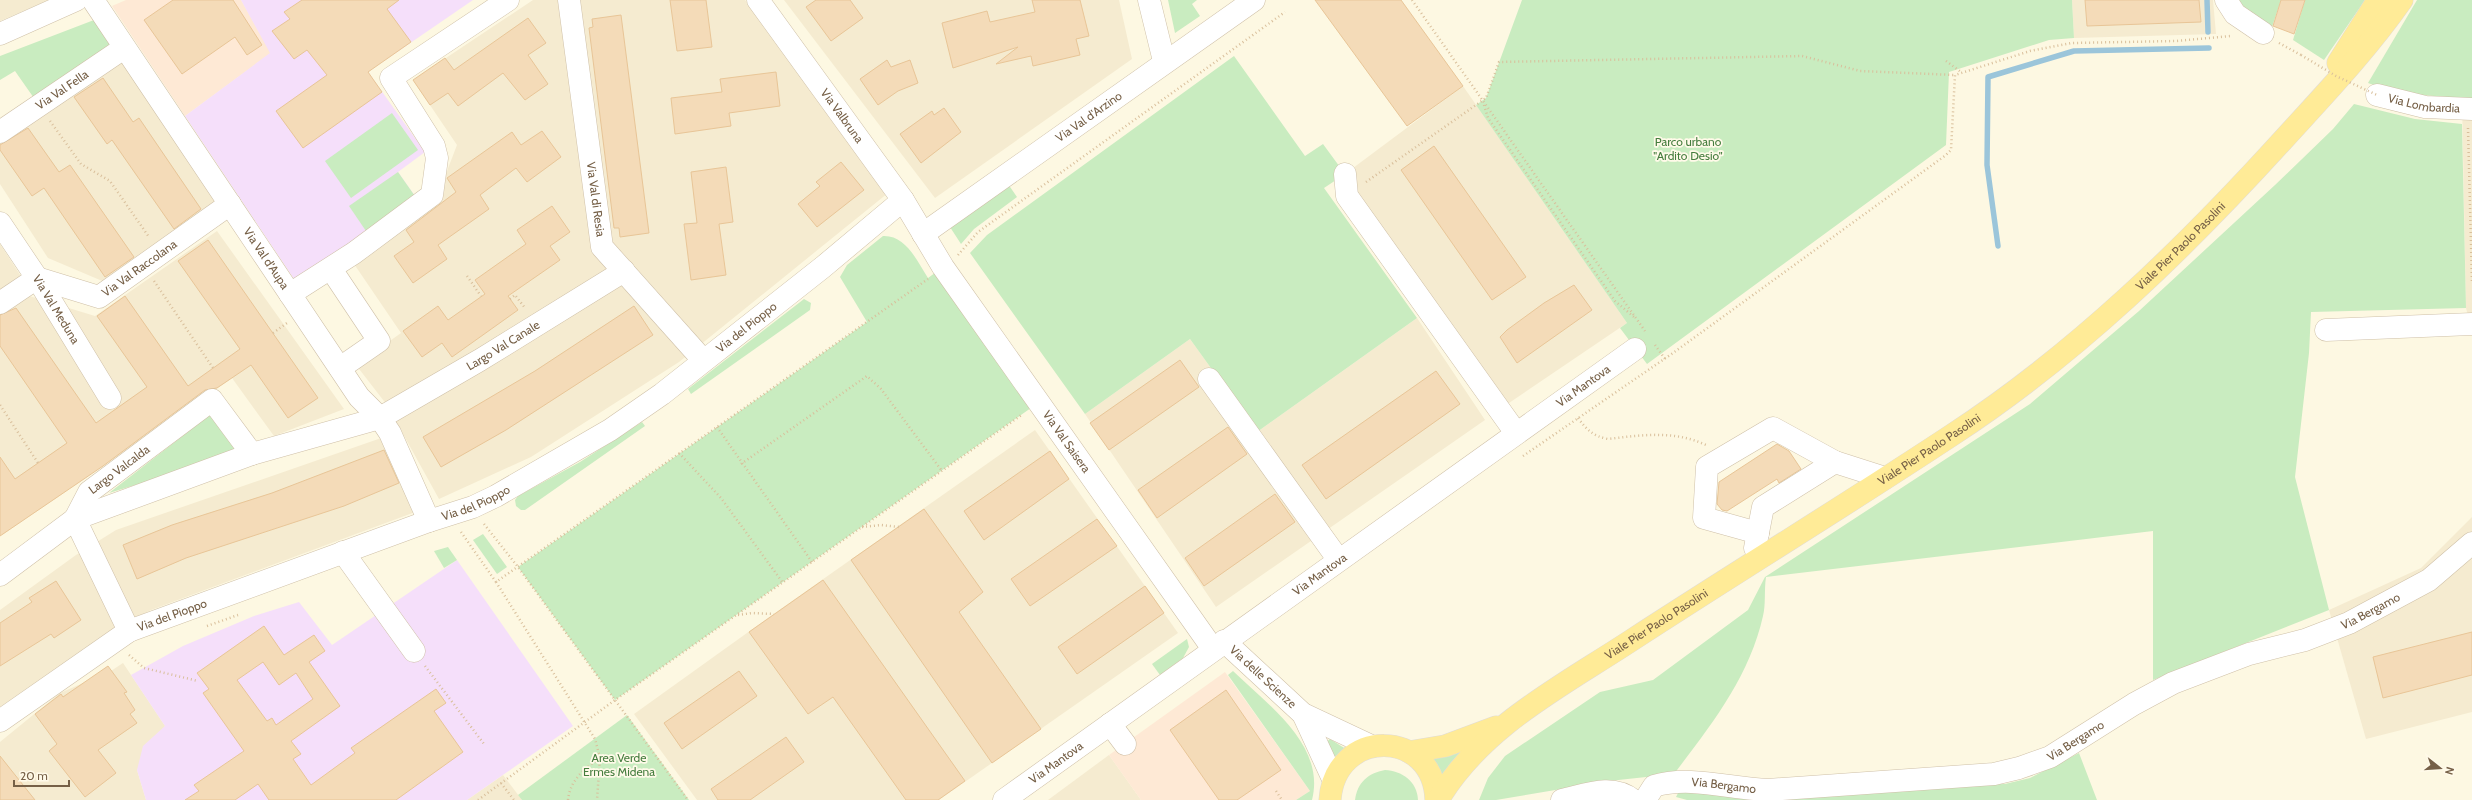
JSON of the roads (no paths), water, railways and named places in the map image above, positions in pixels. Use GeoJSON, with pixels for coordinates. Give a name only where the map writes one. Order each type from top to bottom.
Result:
{"type":"FeatureCollection","features":[{"type":"Feature","properties":{"kind":"main road","name":"Viale Pier Paolo Pasolini"},"geometry":{"type":"LineString","coordinates":[[2304,117],[2378,0]]}},
{"type":"Feature","properties":{"kind":"main road","name":"Viale Pier Paolo Pasolini"},"geometry":{"type":"LineString","coordinates":[[1437,800],[1457,770],[1507,723],[1955,433],[2007,396],[2060,355],[2115,308],[2216,212],[2304,117],[2383,26],[2402,0]]}},
{"type":"Feature","properties":{"kind":"main road","name":"Viale Pier Paolo Pasolini"},"geometry":{"type":"LineString","coordinates":[[1409,752],[1444,746],[1507,723]]}},
{"type":"Feature","properties":{"kind":"main road"},"geometry":{"type":"LineString","coordinates":[[1330,795],[1342,764],[1353,754],[1371,746],[1388,745],[1409,752],[1423,762],[1434,781],[1437,800]]}},
{"type":"Feature","properties":{"kind":"street"},"geometry":{"type":"LineString","coordinates":[[0,34],[76,0]]}},
{"type":"Feature","properties":{"kind":"street","name":"Via Val d'Aupa"},"geometry":{"type":"LineString","coordinates":[[93,0],[359,397],[380,418],[390,433],[429,521]]}},
{"type":"Feature","properties":{"kind":"street"},"geometry":{"type":"LineString","coordinates":[[290,294],[354,253],[432,195],[437,158],[434,146],[391,78],[508,0]]}},
{"type":"Feature","properties":{"kind":"street","name":"Via Val di Resia"},"geometry":{"type":"LineString","coordinates":[[569,0],[602,247],[703,360]]}},
{"type":"Feature","properties":{"kind":"street","name":"Via Valbruna"},"geometry":{"type":"LineString","coordinates":[[758,0],[903,200],[923,234]]}},
{"type":"Feature","properties":{"kind":"street"},"geometry":{"type":"LineString","coordinates":[[1149,0],[1164,62]]}},
{"type":"Feature","properties":{"kind":"street","name":"Via Val d'Arzino"},"geometry":{"type":"LineString","coordinates":[[923,234],[1164,62],[1254,0]]}},
{"type":"Feature","properties":{"kind":"street"},"geometry":{"type":"LineString","coordinates":[[2226,0],[2235,14],[2263,33]]}},
{"type":"Feature","properties":{"kind":"street","name":"Via Val Fella"},"geometry":{"type":"LineString","coordinates":[[0,132],[124,48]]}},
{"type":"Feature","properties":{"kind":"street","name":"Via Lombardia"},"geometry":{"type":"LineString","coordinates":[[2377,95],[2425,107],[2470,109]]}},
{"type":"Feature","properties":{"kind":"street"},"geometry":{"type":"LineString","coordinates":[[1345,174],[1347,196],[1516,433]]}},
{"type":"Feature","properties":{"kind":"street","name":"Via del Pioppo"},"geometry":{"type":"LineString","coordinates":[[0,721],[127,642],[343,552],[429,521],[474,507],[560,460],[610,430],[662,394],[703,360],[823,267],[903,200]]}},
{"type":"Feature","properties":{"kind":"street","name":"Via Val Raccolana"},"geometry":{"type":"LineString","coordinates":[[37,278],[99,298],[230,204]]}},
{"type":"Feature","properties":{"kind":"street","name":"Via Val Meduna"},"geometry":{"type":"LineString","coordinates":[[0,223],[37,278],[110,398]]}},
{"type":"Feature","properties":{"kind":"street","name":"Via Val Saisera"},"geometry":{"type":"LineString","coordinates":[[923,234],[943,267],[1038,403],[1218,645]]}},
{"type":"Feature","properties":{"kind":"street"},"geometry":{"type":"LineString","coordinates":[[331,269],[379,341],[340,368]]}},
{"type":"Feature","properties":{"kind":"street","name":"Largo Val Canale"},"geometry":{"type":"LineString","coordinates":[[380,418],[480,360],[624,271]]}},
{"type":"Feature","properties":{"kind":"street"},"geometry":{"type":"LineString","coordinates":[[0,303],[37,278]]}},
{"type":"Feature","properties":{"kind":"street"},"geometry":{"type":"LineString","coordinates":[[2326,330],[2472,324]]}},
{"type":"Feature","properties":{"kind":"street","name":"Via Mantova"},"geometry":{"type":"LineString","coordinates":[[1004,800],[1338,559],[1643,344]]}},
{"type":"Feature","properties":{"kind":"street"},"geometry":{"type":"LineString","coordinates":[[1209,380],[1338,559]]}},
{"type":"Feature","properties":{"kind":"street","name":"Largo Valcalda"},"geometry":{"type":"LineString","coordinates":[[75,519],[89,492],[212,400],[252,454]]}},
{"type":"Feature","properties":{"kind":"street","name":"Largo Valcalda"},"geometry":{"type":"LineString","coordinates":[[75,519],[252,454],[380,418]]}},
{"type":"Feature","properties":{"kind":"street"},"geometry":{"type":"LineString","coordinates":[[1758,533],[1704,518],[1707,467],[1773,428],[1835,462],[1885,478]]}},
{"type":"Feature","properties":{"kind":"street"},"geometry":{"type":"LineString","coordinates":[[1752,563],[1763,507],[1835,462]]}},
{"type":"Feature","properties":{"kind":"street"},"geometry":{"type":"LineString","coordinates":[[3,566],[75,519],[127,642]]}},
{"type":"Feature","properties":{"kind":"street","name":"Via Bergamo"},"geometry":{"type":"LineString","coordinates":[[1645,800],[1654,786],[1666,782],[1692,782],[1740,789],[1768,790],[1994,774],[2019,768],[2050,757],[2134,704],[2173,683],[2249,654],[2331,631],[2429,580],[2472,543]]}},
{"type":"Feature","properties":{"kind":"street"},"geometry":{"type":"LineString","coordinates":[[343,552],[414,651]]}},
{"type":"Feature","properties":{"kind":"street","name":"Via delle Scienze"},"geometry":{"type":"LineString","coordinates":[[1218,645],[1303,714],[1371,746]]}},
{"type":"Feature","properties":{"kind":"street","name":"Via delle Scienze"},"geometry":{"type":"LineString","coordinates":[[1303,714],[1330,795]]}},
{"type":"Feature","properties":{"kind":"street"},"geometry":{"type":"LineString","coordinates":[[1110,724],[1125,744]]}},
{"type":"Feature","properties":{"kind":"street"},"geometry":{"type":"LineString","coordinates":[[1562,800],[1610,790],[1617,791],[1633,800]]}},
{"type":"Feature","properties":{"kind":"waterway"},"geometry":{"type":"LineString","coordinates":[[2207,0],[2208,32]]}},
{"type":"Feature","properties":{"kind":"waterway"},"geometry":{"type":"LineString","coordinates":[[1998,246],[1987,165],[1988,77],[2074,51],[2209,48]]}},
{"type":"Feature","properties":{"kind":"park label","name":"Parco urbano \"Ardito Desio\""},"geometry":{"type":"Point","coordinates":[1688,149]}},
{"type":"Feature","properties":{"kind":"park label","name":"Area Verde Ermes Midena"},"geometry":{"type":"Point","coordinates":[619,765]}}]}
